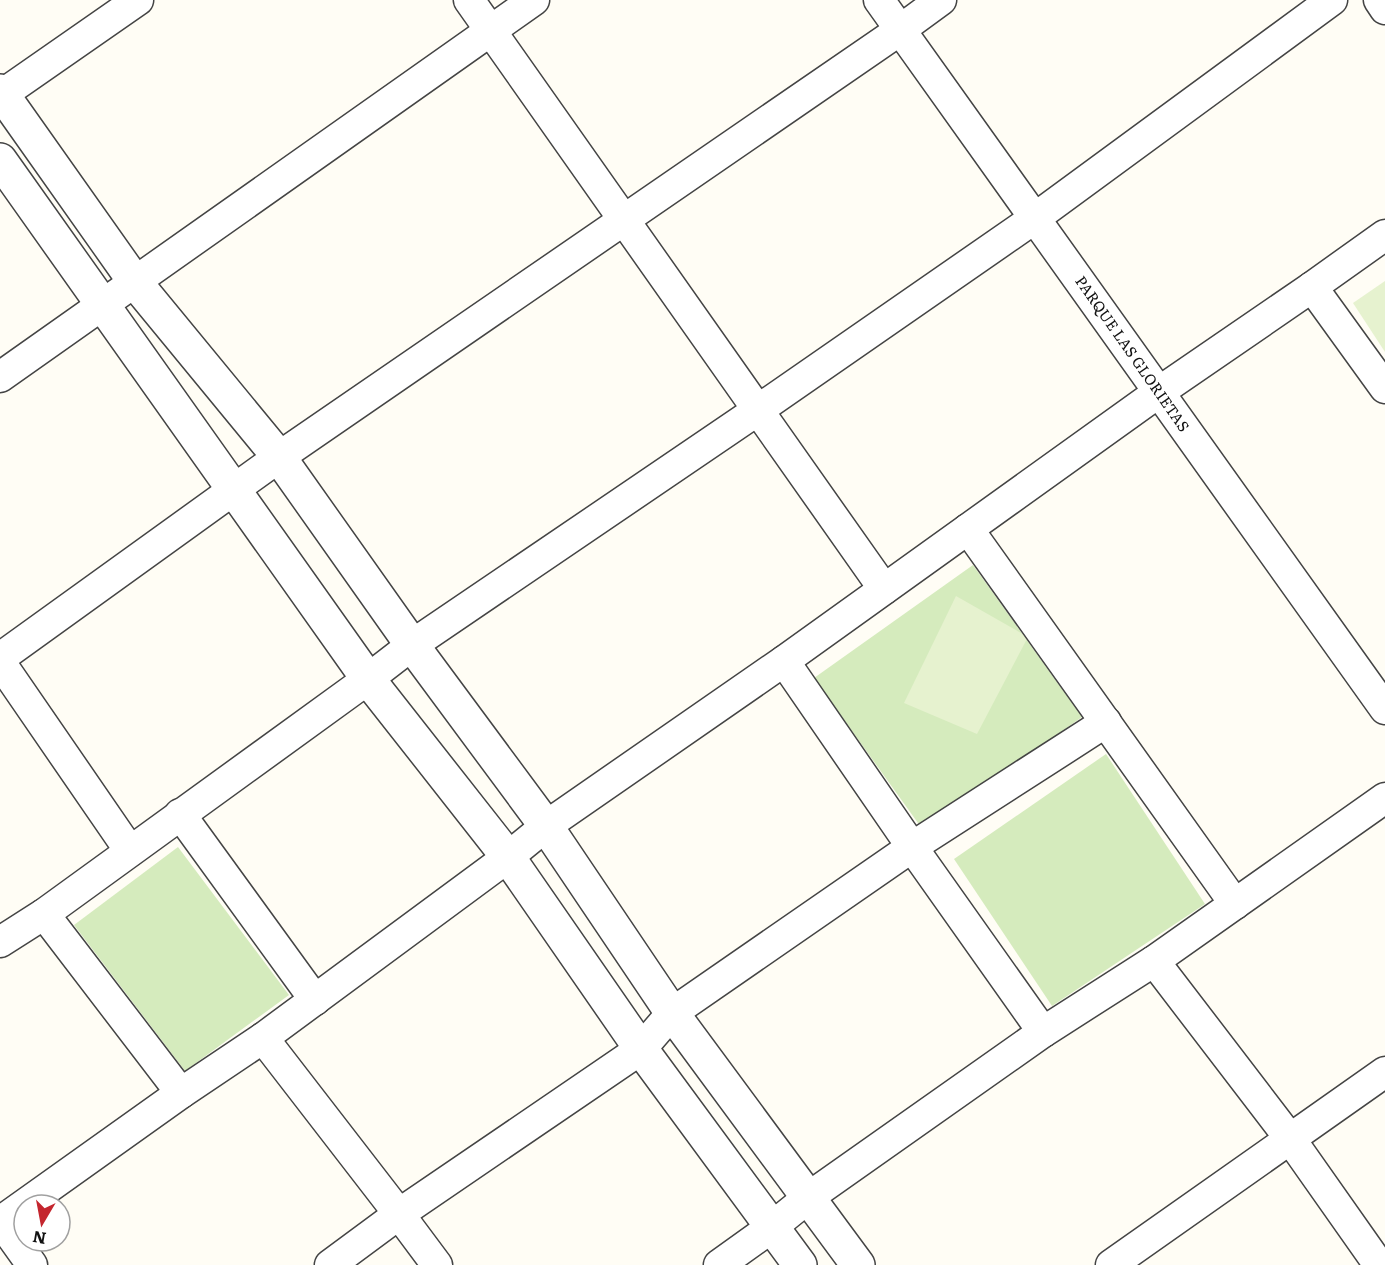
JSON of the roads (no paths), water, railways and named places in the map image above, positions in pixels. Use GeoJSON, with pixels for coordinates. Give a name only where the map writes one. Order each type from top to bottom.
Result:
{"type":"FeatureCollection","features":[{"type":"Feature","properties":{"kind":"street"},"geometry":{"type":"LineString","coordinates":[[138,0],[1,94],[135,282],[279,457],[412,645],[546,826],[672,1013],[858,1265]]}},
{"type":"Feature","properties":{"kind":"street"},"geometry":{"type":"LineString","coordinates":[[469,0],[884,589]]}},
{"type":"Feature","properties":{"kind":"street"},"geometry":{"type":"LineString","coordinates":[[0,377],[534,0]]}},
{"type":"Feature","properties":{"kind":"street","name":"PARQUE LAS GLORIETAS"},"geometry":{"type":"LineString","coordinates":[[879,0],[1385,708]]}},
{"type":"Feature","properties":{"kind":"street"},"geometry":{"type":"LineString","coordinates":[[130,851],[0,660],[279,457],[941,0]]}},
{"type":"Feature","properties":{"kind":"street"},"geometry":{"type":"LineString","coordinates":[[0,942],[44,914],[368,680],[412,645],[1035,218],[1332,0]]}},
{"type":"Feature","properties":{"kind":"street"},"geometry":{"type":"LineString","coordinates":[[1379,0],[1385,9]]}},
{"type":"Feature","properties":{"kind":"street"},"geometry":{"type":"LineString","coordinates":[[0,160],[368,680],[508,857],[641,1049],[800,1265]]}},
{"type":"Feature","properties":{"kind":"street"},"geometry":{"type":"LineString","coordinates":[[32,1265],[0,1221],[263,1038],[508,857],[546,826],[784,662],[1159,392],[1385,235]]}},
{"type":"Feature","properties":{"kind":"street"},"geometry":{"type":"LineString","coordinates":[[1312,287],[1385,388]]}},
{"type":"Feature","properties":{"kind":"street"},"geometry":{"type":"LineString","coordinates":[[968,529],[1235,904]]}},
{"type":"Feature","properties":{"kind":"street"},"geometry":{"type":"LineString","coordinates":[[784,662],[1043,1032]]}},
{"type":"Feature","properties":{"kind":"street"},"geometry":{"type":"LineString","coordinates":[[330,1265],[399,1214],[641,1049],[672,1013],[912,847],[1106,722]]}},
{"type":"Feature","properties":{"kind":"street"},"geometry":{"type":"LineString","coordinates":[[719,1265],[809,1197],[1043,1032],[1154,961],[1385,798]]}},
{"type":"Feature","properties":{"kind":"street"},"geometry":{"type":"LineString","coordinates":[[180,814],[315,1000]]}},
{"type":"Feature","properties":{"kind":"street"},"geometry":{"type":"LineString","coordinates":[[44,914],[182,1093]]}},
{"type":"Feature","properties":{"kind":"street"},"geometry":{"type":"LineString","coordinates":[[1154,961],[1290,1140],[1378,1265]]}},
{"type":"Feature","properties":{"kind":"street"},"geometry":{"type":"LineString","coordinates":[[263,1038],[437,1265]]}},
{"type":"Feature","properties":{"kind":"street"},"geometry":{"type":"LineString","coordinates":[[1111,1265],[1385,1072]]}}]}
